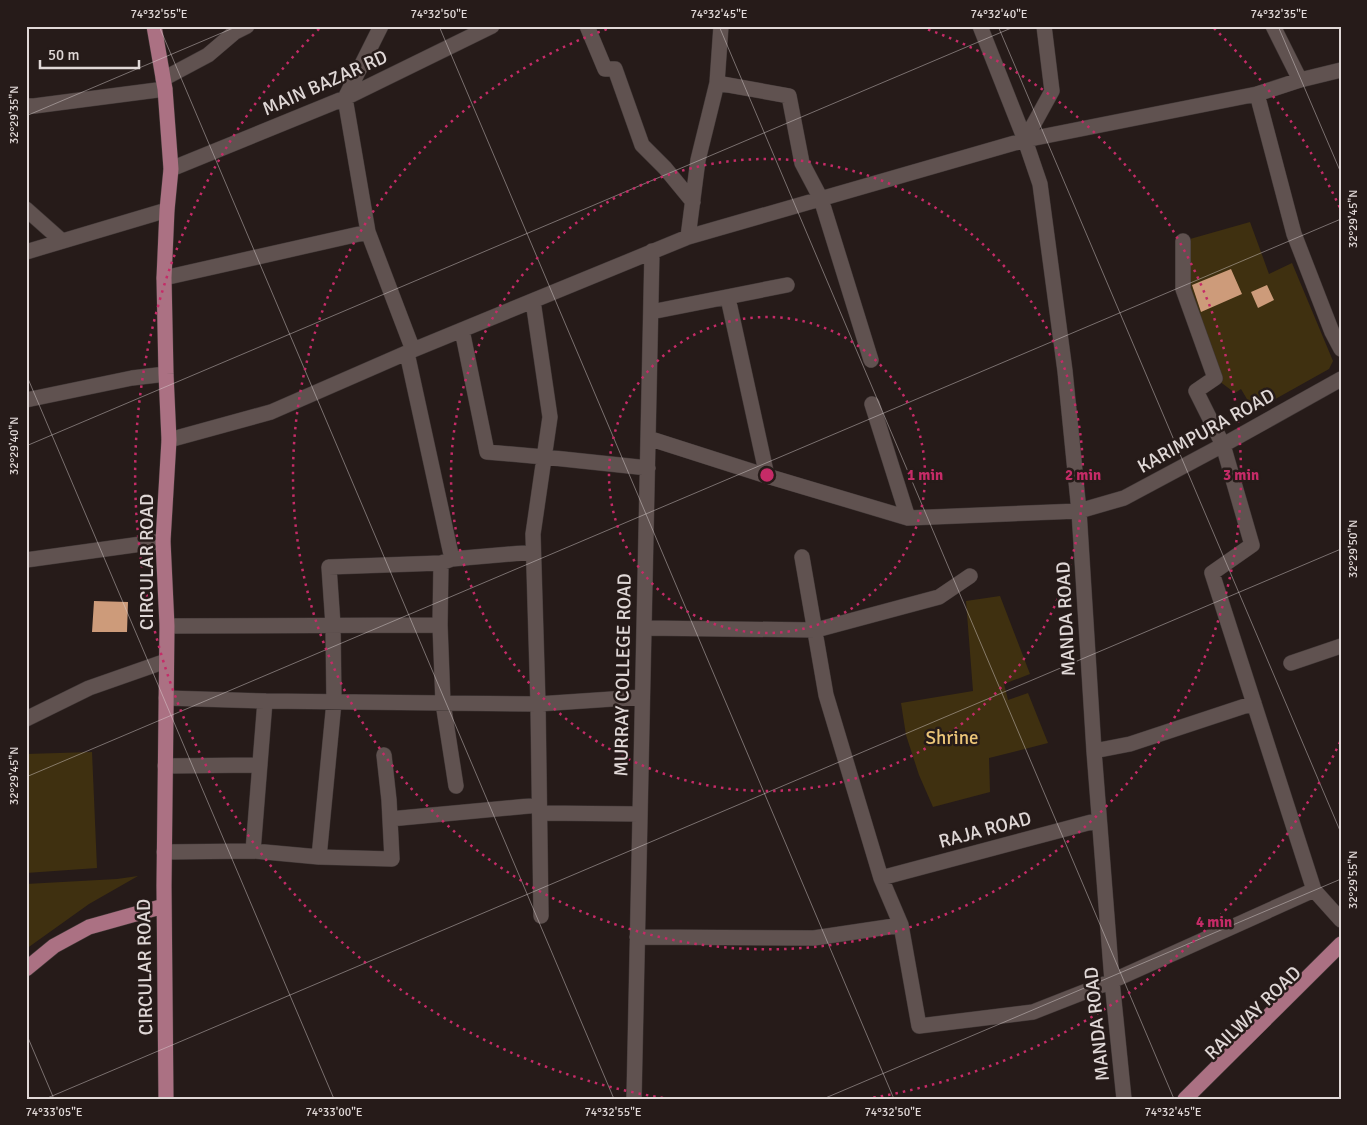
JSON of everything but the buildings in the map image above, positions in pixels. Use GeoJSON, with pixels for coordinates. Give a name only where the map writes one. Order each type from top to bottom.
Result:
{"type":"FeatureCollection","features":[{"type":"Feature","properties":{"kind":"main road","name":"CIRCULAR ROAD"},"geometry":{"type":"LineString","coordinates":[[154,26],[164,84],[171,170],[164,278],[169,440],[163,541],[167,626],[164,852],[166,1099]]}},
{"type":"Feature","properties":{"kind":"main road"},"geometry":{"type":"LineString","coordinates":[[26,969],[54,946],[89,926],[164,906]]}},
{"type":"Feature","properties":{"kind":"main road"},"geometry":{"type":"LineString","coordinates":[[1186,1099],[1341,944]]}},
{"type":"Feature","properties":{"kind":"main road","name":"RAILWAY ROAD"},"geometry":{"type":"LineString","coordinates":[[1192,1099],[1341,956]]}},
{"type":"Feature","properties":{"kind":"street"},"geometry":{"type":"LineString","coordinates":[[26,106],[164,84],[208,55],[235,32],[247,26]]}},
{"type":"Feature","properties":{"kind":"street"},"geometry":{"type":"LineString","coordinates":[[382,26],[345,98],[368,232],[410,352],[447,561],[440,625],[444,703],[456,786]]}},
{"type":"Feature","properties":{"kind":"street","name":"MAIN BAZAR RD"},"geometry":{"type":"LineString","coordinates":[[171,170],[345,98],[492,26]]}},
{"type":"Feature","properties":{"kind":"street"},"geometry":{"type":"LineString","coordinates":[[587,26],[605,69],[615,69],[642,145],[665,168],[693,202]]}},
{"type":"Feature","properties":{"kind":"street"},"geometry":{"type":"LineString","coordinates":[[688,237],[698,160],[717,83],[722,26]]}},
{"type":"Feature","properties":{"kind":"street","name":"MANDA ROAD"},"geometry":{"type":"LineString","coordinates":[[980,26],[1025,140],[1040,184],[1065,371],[1079,510],[1099,820],[1124,1099]]}},
{"type":"Feature","properties":{"kind":"street"},"geometry":{"type":"LineString","coordinates":[[1025,140],[1052,91],[1044,26]]}},
{"type":"Feature","properties":{"kind":"street"},"geometry":{"type":"LineString","coordinates":[[1273,26],[1300,80]]}},
{"type":"Feature","properties":{"kind":"street"},"geometry":{"type":"LineString","coordinates":[[169,440],[271,412],[533,300],[688,237],[1025,140],[1257,94],[1300,80],[1341,70]]}},
{"type":"Feature","properties":{"kind":"street"},"geometry":{"type":"LineString","coordinates":[[717,83],[789,96],[802,163],[821,199],[871,360]]}},
{"type":"Feature","properties":{"kind":"street"},"geometry":{"type":"LineString","coordinates":[[1257,94],[1294,234],[1332,332],[1341,349]]}},
{"type":"Feature","properties":{"kind":"street"},"geometry":{"type":"LineString","coordinates":[[26,209],[62,241]]}},
{"type":"Feature","properties":{"kind":"street"},"geometry":{"type":"LineString","coordinates":[[26,252],[167,210]]}},
{"type":"Feature","properties":{"kind":"street"},"geometry":{"type":"LineString","coordinates":[[164,278],[368,232]]}},
{"type":"Feature","properties":{"kind":"street"},"geometry":{"type":"LineString","coordinates":[[1183,241],[1183,289],[1216,378],[1196,391],[1223,445],[1252,545],[1212,573],[1314,890],[1341,920]]}},
{"type":"Feature","properties":{"kind":"street","name":"MURRAY COLLEGE ROAD"},"geometry":{"type":"LineString","coordinates":[[634,1099],[652,252]]}},
{"type":"Feature","properties":{"kind":"street"},"geometry":{"type":"LineString","coordinates":[[651,312],[787,285]]}},
{"type":"Feature","properties":{"kind":"street"},"geometry":{"type":"LineString","coordinates":[[728,298],[767,476]]}},
{"type":"Feature","properties":{"kind":"street"},"geometry":{"type":"LineString","coordinates":[[533,300],[550,417],[532,534],[538,704],[541,916]]}},
{"type":"Feature","properties":{"kind":"street"},"geometry":{"type":"LineString","coordinates":[[462,330],[487,452],[648,468]]}},
{"type":"Feature","properties":{"kind":"street"},"geometry":{"type":"LineString","coordinates":[[26,400],[132,378],[166,374]]}},
{"type":"Feature","properties":{"kind":"street","name":"KARIMPURA ROAD"},"geometry":{"type":"LineString","coordinates":[[648,438],[908,518],[1079,510],[1124,498],[1341,379]]}},
{"type":"Feature","properties":{"kind":"street"},"geometry":{"type":"LineString","coordinates":[[872,404],[908,518]]}},
{"type":"Feature","properties":{"kind":"street"},"geometry":{"type":"LineString","coordinates":[[26,560],[163,541]]}},
{"type":"Feature","properties":{"kind":"street"},"geometry":{"type":"LineString","coordinates":[[319,857],[334,702],[333,625],[329,567],[447,561],[533,552]]}},
{"type":"Feature","properties":{"kind":"street"},"geometry":{"type":"LineString","coordinates":[[802,557],[826,695],[881,878],[901,925],[919,1026],[1033,1012],[1112,981],[1314,890]]}},
{"type":"Feature","properties":{"kind":"street"},"geometry":{"type":"LineString","coordinates":[[644,628],[816,630],[940,597],[970,576]]}},
{"type":"Feature","properties":{"kind":"street"},"geometry":{"type":"LineString","coordinates":[[167,626],[440,625]]}},
{"type":"Feature","properties":{"kind":"street"},"geometry":{"type":"LineString","coordinates":[[1290,663],[1341,646]]}},
{"type":"Feature","properties":{"kind":"street"},"geometry":{"type":"LineString","coordinates":[[26,719],[89,688],[166,661]]}},
{"type":"Feature","properties":{"kind":"street"},"geometry":{"type":"LineString","coordinates":[[166,698],[538,704],[642,697]]}},
{"type":"Feature","properties":{"kind":"street"},"geometry":{"type":"LineString","coordinates":[[253,851],[265,701]]}},
{"type":"Feature","properties":{"kind":"street"},"geometry":{"type":"LineString","coordinates":[[1094,751],[1130,744],[1254,704]]}},
{"type":"Feature","properties":{"kind":"street"},"geometry":{"type":"LineString","coordinates":[[164,852],[253,851],[319,857],[392,859],[384,755]]}},
{"type":"Feature","properties":{"kind":"street"},"geometry":{"type":"LineString","coordinates":[[165,766],[260,765]]}},
{"type":"Feature","properties":{"kind":"street"},"geometry":{"type":"LineString","coordinates":[[390,819],[540,809],[640,814]]}},
{"type":"Feature","properties":{"kind":"street","name":"RAJA ROAD"},"geometry":{"type":"LineString","coordinates":[[881,878],[1099,820]]}},
{"type":"Feature","properties":{"kind":"street"},"geometry":{"type":"LineString","coordinates":[[637,937],[814,938],[901,925]]}},
{"type":"Feature","properties":{"kind":"green space"},"geometry":{"type":"Polygon","coordinates":[[[1250,222],[1269,274],[1292,263],[1333,361],[1329,369],[1254,411],[1241,389],[1235,393],[1215,378],[1183,289],[1183,241],[1250,222]]]}},
{"type":"Feature","properties":{"kind":"green space","name":"Shrine"},"geometry":{"type":"Polygon","coordinates":[[[1000,596],[1030,674],[1004,684],[1008,700],[1028,693],[1048,743],[989,758],[990,792],[933,807],[919,775],[906,735],[901,703],[973,691],[966,601],[1000,596]]]}},
{"type":"Feature","properties":{"kind":"green space"},"geometry":{"type":"Polygon","coordinates":[[[92,752],[97,868],[26,873],[26,754],[92,752]]]}},
{"type":"Feature","properties":{"kind":"green space"},"geometry":{"type":"Polygon","coordinates":[[[138,876],[89,904],[26,949],[26,884],[138,876]]]}}]}
